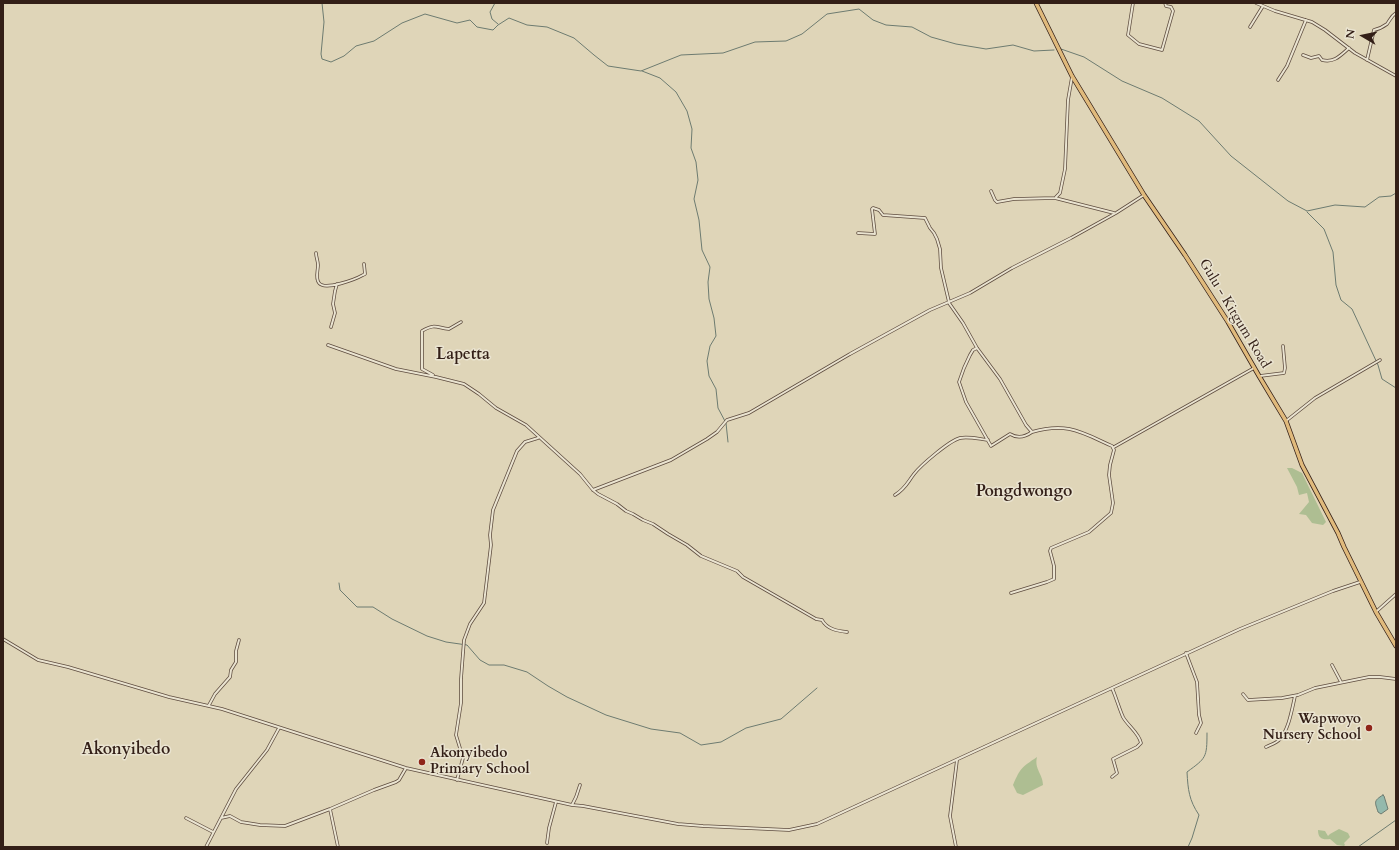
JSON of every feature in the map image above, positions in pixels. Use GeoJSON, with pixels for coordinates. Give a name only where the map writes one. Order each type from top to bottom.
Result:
{"type":"FeatureCollection","features":[{"type":"Feature","properties":{"kind":"main road","name":"Gulu - Kitgum Road"},"geometry":{"type":"LineString","coordinates":[[1036,3],[1072,76],[1144,195],[1186,255],[1228,322],[1286,421],[1302,465],[1338,533],[1360,582],[1396,646]]}},
{"type":"Feature","properties":{"kind":"street"},"geometry":{"type":"LineString","coordinates":[[1133,3],[1128,35],[1138,44],[1162,50],[1173,11],[1171,7],[1166,6],[1166,3]]}},
{"type":"Feature","properties":{"kind":"street"},"geometry":{"type":"LineString","coordinates":[[1256,3],[1306,20],[1325,30],[1367,60],[1396,76]]}},
{"type":"Feature","properties":{"kind":"street"},"geometry":{"type":"LineString","coordinates":[[1250,27],[1263,6]]}},
{"type":"Feature","properties":{"kind":"street"},"geometry":{"type":"LineString","coordinates":[[1367,60],[1374,30],[1381,28],[1388,23],[1392,16],[1396,13]]}},
{"type":"Feature","properties":{"kind":"street"},"geometry":{"type":"LineString","coordinates":[[1278,80],[1287,66],[1306,20]]}},
{"type":"Feature","properties":{"kind":"street"},"geometry":{"type":"LineString","coordinates":[[1304,55],[1311,58],[1318,56],[1322,60],[1332,61],[1342,55],[1349,48]]}},
{"type":"Feature","properties":{"kind":"street"},"geometry":{"type":"LineString","coordinates":[[1055,198],[1060,193],[1065,169],[1068,100],[1072,76]]}},
{"type":"Feature","properties":{"kind":"street"},"geometry":{"type":"LineString","coordinates":[[991,191],[997,202],[1014,198],[1055,198],[1116,213]]}},
{"type":"Feature","properties":{"kind":"street"},"geometry":{"type":"LineString","coordinates":[[593,490],[671,460],[717,432],[727,420],[749,413],[850,354],[930,310],[966,295],[1012,268],[1116,213],[1144,195]]}},
{"type":"Feature","properties":{"kind":"street"},"geometry":{"type":"LineString","coordinates":[[858,233],[875,234],[872,209],[879,210],[883,215],[925,218],[937,239],[940,249],[941,268],[949,303],[963,323],[977,348],[1000,379],[1026,425],[1032,432]]}},
{"type":"Feature","properties":{"kind":"street"},"geometry":{"type":"LineString","coordinates":[[316,253],[319,284],[325,286],[363,276],[365,274],[364,264]]}},
{"type":"Feature","properties":{"kind":"street"},"geometry":{"type":"LineString","coordinates":[[331,327],[335,313],[333,304],[337,284]]}},
{"type":"Feature","properties":{"kind":"street"},"geometry":{"type":"LineString","coordinates":[[436,377],[422,369],[422,330],[435,326],[449,329],[461,322]]}},
{"type":"Feature","properties":{"kind":"street"},"geometry":{"type":"LineString","coordinates":[[328,344],[396,369],[464,384],[496,408],[526,425],[580,474],[593,490],[601,496],[617,504],[626,511],[653,524],[687,545],[701,556],[737,571],[743,578],[822,620],[824,624],[829,627],[838,631],[847,632]]}},
{"type":"Feature","properties":{"kind":"street"},"geometry":{"type":"LineString","coordinates":[[1259,376],[1268,374],[1283,374],[1285,368],[1283,346]]}},
{"type":"Feature","properties":{"kind":"street"},"geometry":{"type":"LineString","coordinates":[[977,348],[973,350],[970,355],[959,382],[965,399],[991,446],[1010,434],[1012,436],[1021,437],[1032,432],[1056,427],[1079,431],[1114,447]]}},
{"type":"Feature","properties":{"kind":"street"},"geometry":{"type":"LineString","coordinates":[[1286,421],[1315,398],[1380,360]]}},
{"type":"Feature","properties":{"kind":"street"},"geometry":{"type":"LineString","coordinates":[[1114,447],[1254,367]]}},
{"type":"Feature","properties":{"kind":"street"},"geometry":{"type":"LineString","coordinates":[[896,495],[905,488],[914,474],[928,460],[952,441],[964,437],[988,440]]}},
{"type":"Feature","properties":{"kind":"street"},"geometry":{"type":"LineString","coordinates":[[457,780],[463,758],[456,735],[461,703],[462,652],[464,640],[470,624],[484,603],[494,508],[517,452],[525,442],[539,438]]}},
{"type":"Feature","properties":{"kind":"street"},"geometry":{"type":"LineString","coordinates":[[1011,593],[1054,579],[1054,566],[1050,550],[1051,548],[1089,532],[1111,512],[1112,503],[1109,475],[1114,447]]}},
{"type":"Feature","properties":{"kind":"street"},"geometry":{"type":"LineString","coordinates":[[3,639],[38,660],[68,667],[169,697],[209,705],[406,768],[556,802],[678,824],[789,830],[817,824],[1186,653],[1284,610],[1360,582]]}},
{"type":"Feature","properties":{"kind":"street"},"geometry":{"type":"LineString","coordinates":[[1376,612],[1396,594]]}},
{"type":"Feature","properties":{"kind":"street"},"geometry":{"type":"LineString","coordinates":[[209,705],[215,694],[230,677],[231,670],[236,662],[236,651],[239,640]]}},
{"type":"Feature","properties":{"kind":"street"},"geometry":{"type":"LineString","coordinates":[[1186,653],[1198,682],[1199,715],[1201,723],[1196,733]]}},
{"type":"Feature","properties":{"kind":"street"},"geometry":{"type":"LineString","coordinates":[[1332,665],[1341,682]]}},
{"type":"Feature","properties":{"kind":"street"},"geometry":{"type":"LineString","coordinates":[[1243,694],[1248,700],[1278,698],[1296,696],[1315,688],[1372,677],[1396,679]]}},
{"type":"Feature","properties":{"kind":"street"},"geometry":{"type":"LineString","coordinates":[[1112,688],[1123,716],[1128,725],[1140,739],[1141,743],[1137,747],[1113,759],[1117,772],[1112,777]]}},
{"type":"Feature","properties":{"kind":"street"},"geometry":{"type":"LineString","coordinates":[[1266,746],[1278,741],[1283,735],[1289,722],[1296,696]]}},
{"type":"Feature","properties":{"kind":"street"},"geometry":{"type":"LineString","coordinates":[[206,847],[236,789],[267,750],[279,728]]}},
{"type":"Feature","properties":{"kind":"street"},"geometry":{"type":"LineString","coordinates":[[956,847],[950,816],[957,760]]}},
{"type":"Feature","properties":{"kind":"street"},"geometry":{"type":"LineString","coordinates":[[221,818],[228,816],[241,822],[282,827],[396,782],[399,780],[406,768]]}},
{"type":"Feature","properties":{"kind":"street"},"geometry":{"type":"LineString","coordinates":[[572,805],[580,785]]}},
{"type":"Feature","properties":{"kind":"street"},"geometry":{"type":"LineString","coordinates":[[547,843],[549,828],[556,802]]}},
{"type":"Feature","properties":{"kind":"street"},"geometry":{"type":"LineString","coordinates":[[227,809],[228,816]]}},
{"type":"Feature","properties":{"kind":"street"},"geometry":{"type":"LineString","coordinates":[[330,809],[338,847]]}},
{"type":"Feature","properties":{"kind":"street"},"geometry":{"type":"LineString","coordinates":[[186,818],[213,832]]}},
{"type":"Feature","properties":{"kind":"green space"},"geometry":{"type":"Polygon","coordinates":[[[1287,468],[1292,468],[1302,473],[1326,522],[1323,525],[1312,523],[1306,515],[1299,514],[1309,502],[1307,493],[1299,495],[1297,487],[1287,468]]]}},
{"type":"Feature","properties":{"kind":"green space"},"geometry":{"type":"Polygon","coordinates":[[[1037,757],[1036,761],[1043,785],[1023,795],[1017,793],[1013,785],[1018,775],[1024,766],[1037,757]]]}},
{"type":"Feature","properties":{"kind":"green space"},"geometry":{"type":"Polygon","coordinates":[[[1339,829],[1348,833],[1350,837],[1344,843],[1344,846],[1337,845],[1330,839],[1321,838],[1318,833],[1318,830],[1325,831],[1328,836],[1339,829]]]}},
{"type":"Feature","properties":{"kind":"water"},"geometry":{"type":"Polygon","coordinates":[[[1383,795],[1388,809],[1381,814],[1378,812],[1376,800],[1383,795]]]}},
{"type":"Feature","properties":{"kind":"waterway"},"geometry":{"type":"LineString","coordinates":[[322,3],[324,22],[321,54],[322,59],[331,62],[344,56],[356,46],[374,41],[402,23],[425,14],[457,23],[470,20],[477,27],[493,30],[509,18],[527,25],[547,27],[574,38],[608,66],[641,71],[681,55],[723,53],[755,42],[786,41],[802,34],[827,14],[859,9],[873,20],[886,25],[912,27],[931,37],[956,44],[986,49],[1013,45],[1034,51],[1054,50]]}},
{"type":"Feature","properties":{"kind":"waterway"},"geometry":{"type":"LineString","coordinates":[[495,3],[490,12],[492,19],[498,24]]}},
{"type":"Feature","properties":{"kind":"waterway"},"geometry":{"type":"LineString","coordinates":[[1061,49],[1084,57],[1122,81],[1162,98],[1199,121],[1231,156],[1288,201],[1307,211],[1335,205],[1365,207],[1379,197],[1391,196],[1396,193]]}},
{"type":"Feature","properties":{"kind":"waterway"},"geometry":{"type":"LineString","coordinates":[[642,71],[660,78],[676,92],[687,111],[692,129],[691,148],[696,162],[698,180],[694,199],[699,220],[702,250],[710,267],[708,282],[709,299],[714,318],[716,336],[710,346],[707,361],[709,376],[716,389],[718,408],[726,423],[728,442]]}},
{"type":"Feature","properties":{"kind":"waterway"},"geometry":{"type":"LineString","coordinates":[[1307,212],[1324,229],[1333,252],[1336,285],[1341,300],[1352,309],[1378,365],[1382,379],[1396,388]]}},
{"type":"Feature","properties":{"kind":"waterway"},"geometry":{"type":"LineString","coordinates":[[339,583],[340,590],[357,607],[373,607],[392,619],[427,636],[446,642],[467,645],[480,660],[489,665],[504,665],[527,672],[567,697],[606,715],[651,729],[680,733],[701,745],[721,742],[746,728],[781,719],[817,688]]}},
{"type":"Feature","properties":{"kind":"waterway"},"geometry":{"type":"LineString","coordinates":[[1188,847],[1199,815],[1190,795],[1187,772],[1198,764],[1204,757],[1207,748],[1207,733]]}},
{"type":"Feature","properties":{"kind":"waterway"},"geometry":{"type":"LineString","coordinates":[[1358,847],[1396,820]]}},
{"type":"Feature","properties":{"kind":"place","name":"Wapwoyo Nursery School"},"geometry":{"type":"Point","coordinates":[1369,728]}},
{"type":"Feature","properties":{"kind":"place","name":"Akonyibedo Primary School"},"geometry":{"type":"Point","coordinates":[422,762]}},
{"type":"Feature","properties":{"kind":"district","name":"Lapetta"},"geometry":{"type":"Point","coordinates":[463,355]}},
{"type":"Feature","properties":{"kind":"district","name":"Pongdwongo"},"geometry":{"type":"Point","coordinates":[1024,492]}},
{"type":"Feature","properties":{"kind":"district","name":"Akonyibedo"},"geometry":{"type":"Point","coordinates":[126,750]}}]}
